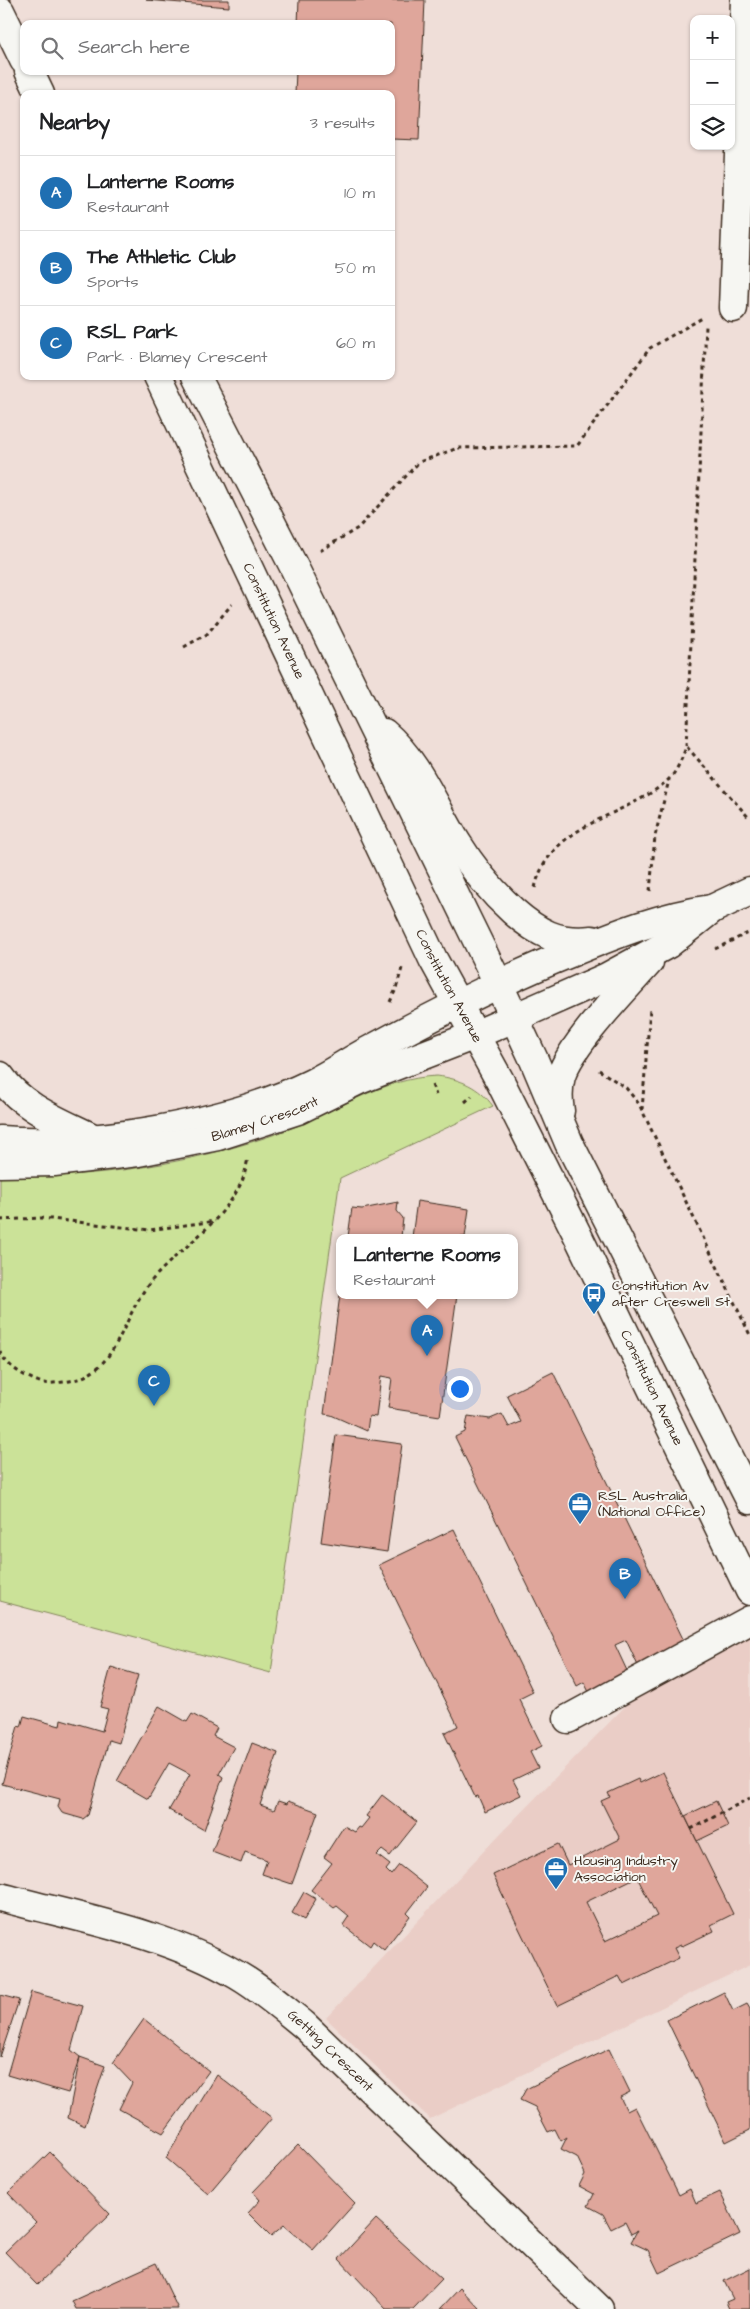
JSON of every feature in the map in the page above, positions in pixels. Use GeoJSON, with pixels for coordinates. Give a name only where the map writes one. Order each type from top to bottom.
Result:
{"type":"FeatureCollection","features":[{"type":"Feature","properties":{"kind":"street"},"geometry":{"type":"LineString","coordinates":[[733,308],[746,70],[745,0]]}},
{"type":"Feature","properties":{"kind":"street"},"geometry":{"type":"LineString","coordinates":[[0,12],[20,52]]}},
{"type":"Feature","properties":{"kind":"street"},"geometry":{"type":"LineString","coordinates":[[31,75],[38,90]]}},
{"type":"Feature","properties":{"kind":"street","name":"Constitution Avenue"},"geometry":{"type":"LineString","coordinates":[[160,380],[421,932],[576,1232],[750,1591]]}},
{"type":"Feature","properties":{"kind":"street"},"geometry":{"type":"LineString","coordinates":[[198,380],[293,565],[498,983],[534,1060],[569,1143],[750,1500]]}},
{"type":"Feature","properties":{"kind":"street"},"geometry":{"type":"LineString","coordinates":[[369,721],[398,745],[410,760],[458,845],[485,883],[525,921],[547,935],[572,940],[589,940],[613,935],[668,917],[712,909]]}},
{"type":"Feature","properties":{"kind":"street"},"geometry":{"type":"LineString","coordinates":[[569,1143],[562,1122],[558,1100],[560,1080],[564,1069],[603,1014],[655,955],[668,944],[712,909],[750,891]]}},
{"type":"Feature","properties":{"kind":"street","name":"Blamey Crescent"},"geometry":{"type":"LineString","coordinates":[[0,1140],[20,1142],[95,1138],[189,1122],[275,1099],[312,1083],[366,1052],[498,983],[613,935]]}},
{"type":"Feature","properties":{"kind":"street","name":"Blamey Crescent"},"geometry":{"type":"LineString","coordinates":[[0,1163],[87,1159],[166,1147],[227,1133],[298,1110],[359,1080],[514,1018],[624,968],[668,944]]}},
{"type":"Feature","properties":{"kind":"street"},"geometry":{"type":"LineString","coordinates":[[0,1076],[11,1091],[26,1102],[58,1121],[95,1138]]}},
{"type":"Feature","properties":{"kind":"street"},"geometry":{"type":"LineString","coordinates":[[568,1718],[750,1620]]}},
{"type":"Feature","properties":{"kind":"street","name":"Getting Crescent"},"geometry":{"type":"LineString","coordinates":[[0,1897],[138,1934],[178,1947],[224,1968],[260,1990],[304,2025],[599,2309]]}},
{"type":"Feature","properties":{"kind":"path"},"geometry":{"type":"LineString","coordinates":[[358,528],[419,462],[458,448],[577,446],[650,348],[707,315],[686,747],[669,780],[644,798],[595,820],[566,839],[546,863],[534,894]]}},
{"type":"Feature","properties":{"kind":"path"},"geometry":{"type":"LineString","coordinates":[[184,647],[207,634],[232,604]]}},
{"type":"Feature","properties":{"kind":"path"},"geometry":{"type":"LineString","coordinates":[[686,747],[750,819]]}},
{"type":"Feature","properties":{"kind":"path"},"geometry":{"type":"LineString","coordinates":[[386,1006],[396,989],[401,968]]}},
{"type":"Feature","properties":{"kind":"path"},"geometry":{"type":"LineString","coordinates":[[594,1067],[626,1088],[639,1104],[750,1335]]}},
{"type":"Feature","properties":{"kind":"path"},"geometry":{"type":"LineString","coordinates":[[0,1351],[4,1359],[24,1376],[45,1384],[79,1380],[98,1370],[112,1352],[137,1300],[153,1278],[216,1220],[242,1181],[249,1155]]}},
{"type":"Feature","properties":{"kind":"path"},"geometry":{"type":"LineString","coordinates":[[0,1220],[42,1218],[149,1230],[216,1220]]}},
{"type":"Feature","properties":{"kind":"path"},"geometry":{"type":"LineString","coordinates":[[691,1829],[750,1798]]}},
{"type":"Feature","properties":{"kind":"shaded area"},"geometry":{"type":"Polygon","coordinates":[[[750,1632],[750,1965],[430,2119],[326,2018],[499,1835],[647,1684],[750,1632]]]}},
{"type":"Feature","properties":{"kind":"green space"},"geometry":{"type":"Polygon","coordinates":[[[437,1076],[454,1079],[469,1085],[488,1099],[493,1106],[340,1178],[271,1673],[0,1601],[0,1175],[71,1175],[108,1172],[144,1167],[216,1152],[284,1131],[378,1089],[417,1078],[437,1076]]]}},
{"type":"Feature","properties":{"kind":"building"},"geometry":{"type":"Polygon","coordinates":[[[146,0],[229,0],[229,7],[146,0]]]}},
{"type":"Feature","properties":{"kind":"building"},"geometry":{"type":"Polygon","coordinates":[[[299,0],[425,0],[419,140],[395,139],[395,90],[295,90],[296,75],[395,75],[395,20],[298,20],[299,0]]]}},
{"type":"Feature","properties":{"kind":"building"},"geometry":{"type":"Polygon","coordinates":[[[417,1201],[469,1209],[465,1234],[412,1234],[417,1201]]]}},
{"type":"Feature","properties":{"kind":"building"},"geometry":{"type":"Polygon","coordinates":[[[398,1202],[397,1211],[403,1218],[401,1234],[348,1234],[352,1208],[362,1209],[398,1202]]]}},
{"type":"Feature","properties":{"kind":"building"},"geometry":{"type":"Polygon","coordinates":[[[339,1299],[456,1299],[440,1416],[388,1408],[392,1378],[381,1376],[376,1417],[369,1416],[367,1431],[331,1415],[324,1414],[339,1299]]]}},
{"type":"Feature","properties":{"kind":"building"},"geometry":{"type":"Polygon","coordinates":[[[553,1372],[687,1647],[640,1670],[626,1640],[615,1645],[629,1675],[590,1694],[584,1682],[577,1686],[455,1437],[465,1432],[468,1416],[490,1419],[502,1414],[509,1427],[521,1422],[507,1395],[553,1372]]]}},
{"type":"Feature","properties":{"kind":"building"},"geometry":{"type":"Polygon","coordinates":[[[336,1435],[402,1444],[387,1552],[321,1542],[336,1435]]]}},
{"type":"Feature","properties":{"kind":"building"},"geometry":{"type":"Polygon","coordinates":[[[454,1529],[533,1692],[519,1699],[542,1746],[530,1752],[538,1768],[513,1780],[521,1795],[485,1812],[478,1796],[475,1797],[444,1733],[458,1726],[379,1565],[454,1529]]]}},
{"type":"Feature","properties":{"kind":"building"},"geometry":{"type":"Polygon","coordinates":[[[111,1667],[138,1675],[119,1743],[109,1740],[88,1815],[83,1819],[62,1813],[58,1807],[60,1799],[2,1784],[18,1726],[21,1727],[24,1716],[60,1726],[61,1719],[102,1731],[108,1709],[100,1707],[111,1667]]]}},
{"type":"Feature","properties":{"kind":"building"},"geometry":{"type":"Polygon","coordinates":[[[159,1706],[187,1722],[192,1714],[217,1728],[213,1736],[234,1747],[219,1774],[223,1777],[204,1830],[169,1810],[190,1774],[169,1763],[148,1799],[117,1781],[159,1706]]]}},
{"type":"Feature","properties":{"kind":"building"},"geometry":{"type":"Polygon","coordinates":[[[252,1743],[278,1753],[260,1805],[274,1810],[278,1801],[287,1804],[288,1801],[318,1812],[292,1884],[262,1874],[267,1860],[245,1852],[241,1863],[212,1852],[252,1743]]]}},
{"type":"Feature","properties":{"kind":"building","name":"Housing Industry Association"},"geometry":{"type":"Polygon","coordinates":[[[663,1772],[733,1914],[711,1925],[714,1931],[674,1948],[679,1958],[624,1985],[619,1976],[557,2006],[493,1875],[558,1844],[568,1865],[620,1839],[601,1801],[610,1797],[608,1793],[638,1779],[640,1783],[663,1772]],[[637,1877],[586,1902],[605,1941],[657,1916],[637,1877]]]}},
{"type":"Feature","properties":{"kind":"building"},"geometry":{"type":"Polygon","coordinates":[[[382,1795],[417,1822],[390,1856],[382,1850],[377,1855],[390,1865],[386,1870],[391,1875],[399,1865],[427,1887],[407,1913],[410,1916],[384,1950],[373,1941],[370,1946],[343,1925],[349,1916],[337,1906],[334,1908],[311,1890],[332,1863],[324,1857],[344,1826],[355,1832],[359,1827],[361,1828],[369,1818],[366,1816],[382,1795]]]}},
{"type":"Feature","properties":{"kind":"building"},"geometry":{"type":"Polygon","coordinates":[[[716,1801],[728,1826],[697,1841],[685,1816],[716,1801]]]}},
{"type":"Feature","properties":{"kind":"building"},"geometry":{"type":"Polygon","coordinates":[[[304,1892],[316,1899],[304,1920],[292,1913],[304,1892]]]}},
{"type":"Feature","properties":{"kind":"building"},"geometry":{"type":"Polygon","coordinates":[[[31,1992],[83,2006],[71,2050],[80,2057],[68,2093],[7,2075],[31,1992]]]}},
{"type":"Feature","properties":{"kind":"building"},"geometry":{"type":"Polygon","coordinates":[[[724,1992],[733,2011],[747,2004],[750,2009],[750,2130],[726,2142],[667,2020],[724,1992]]]}},
{"type":"Feature","properties":{"kind":"building"},"geometry":{"type":"Polygon","coordinates":[[[0,1995],[19,2000],[0,2057],[0,1995]]]}},
{"type":"Feature","properties":{"kind":"building"},"geometry":{"type":"Polygon","coordinates":[[[144,2019],[209,2071],[163,2133],[119,2109],[132,2083],[113,2063],[144,2019]]]}},
{"type":"Feature","properties":{"kind":"building"},"geometry":{"type":"Polygon","coordinates":[[[609,2049],[630,2092],[620,2097],[627,2111],[635,2107],[679,2195],[690,2189],[696,2203],[720,2192],[740,2234],[659,2273],[648,2250],[631,2242],[637,2231],[631,2234],[625,2222],[611,2229],[603,2214],[588,2206],[594,2194],[579,2186],[585,2174],[577,2157],[561,2149],[567,2137],[561,2141],[555,2129],[548,2132],[535,2107],[520,2100],[526,2089],[609,2049]]]}},
{"type":"Feature","properties":{"kind":"building"},"geometry":{"type":"Polygon","coordinates":[[[80,2057],[105,2066],[85,2126],[68,2118],[80,2057]]]}},
{"type":"Feature","properties":{"kind":"building"},"geometry":{"type":"Polygon","coordinates":[[[217,2075],[272,2118],[208,2194],[166,2158],[217,2075]]]}},
{"type":"Feature","properties":{"kind":"building"},"geometry":{"type":"Polygon","coordinates":[[[298,2145],[355,2203],[313,2250],[284,2225],[271,2236],[248,2213],[260,2200],[253,2192],[298,2145]]]}},
{"type":"Feature","properties":{"kind":"building"},"geometry":{"type":"Polygon","coordinates":[[[50,2152],[110,2214],[37,2285],[5,2252],[36,2222],[8,2193],[50,2152]]]}},
{"type":"Feature","properties":{"kind":"building"},"geometry":{"type":"Polygon","coordinates":[[[376,2219],[442,2279],[413,2309],[386,2309],[339,2259],[376,2219]]]}},
{"type":"Feature","properties":{"kind":"building"},"geometry":{"type":"Polygon","coordinates":[[[156,2263],[178,2309],[76,2309],[72,2301],[156,2263]]]}},
{"type":"Feature","properties":{"kind":"building"},"geometry":{"type":"Polygon","coordinates":[[[750,2268],[750,2309],[729,2309],[726,2302],[733,2299],[724,2281],[750,2268]]]}},
{"type":"Feature","properties":{"kind":"building"},"geometry":{"type":"Polygon","coordinates":[[[460,2288],[480,2309],[440,2309],[460,2288]]]}},
{"type":"Feature","properties":{"kind":"place","name":"Constitution Av after Creswell St"},"geometry":{"type":"Point","coordinates":[594,1315]}},
{"type":"Feature","properties":{"kind":"place","name":"Lanterne Rooms"},"geometry":{"type":"Point","coordinates":[427,1356]}},
{"type":"Feature","properties":{"kind":"place","name":"RSL Park"},"geometry":{"type":"Point","coordinates":[154,1406]}},
{"type":"Feature","properties":{"kind":"place","name":"RSL Australia (National Office)"},"geometry":{"type":"Point","coordinates":[580,1525]}},
{"type":"Feature","properties":{"kind":"place","name":"The Athletic Club"},"geometry":{"type":"Point","coordinates":[625,1599]}},
{"type":"Feature","properties":{"kind":"place","name":"Housing Industry Association"},"geometry":{"type":"Point","coordinates":[556,1890]}}]}
